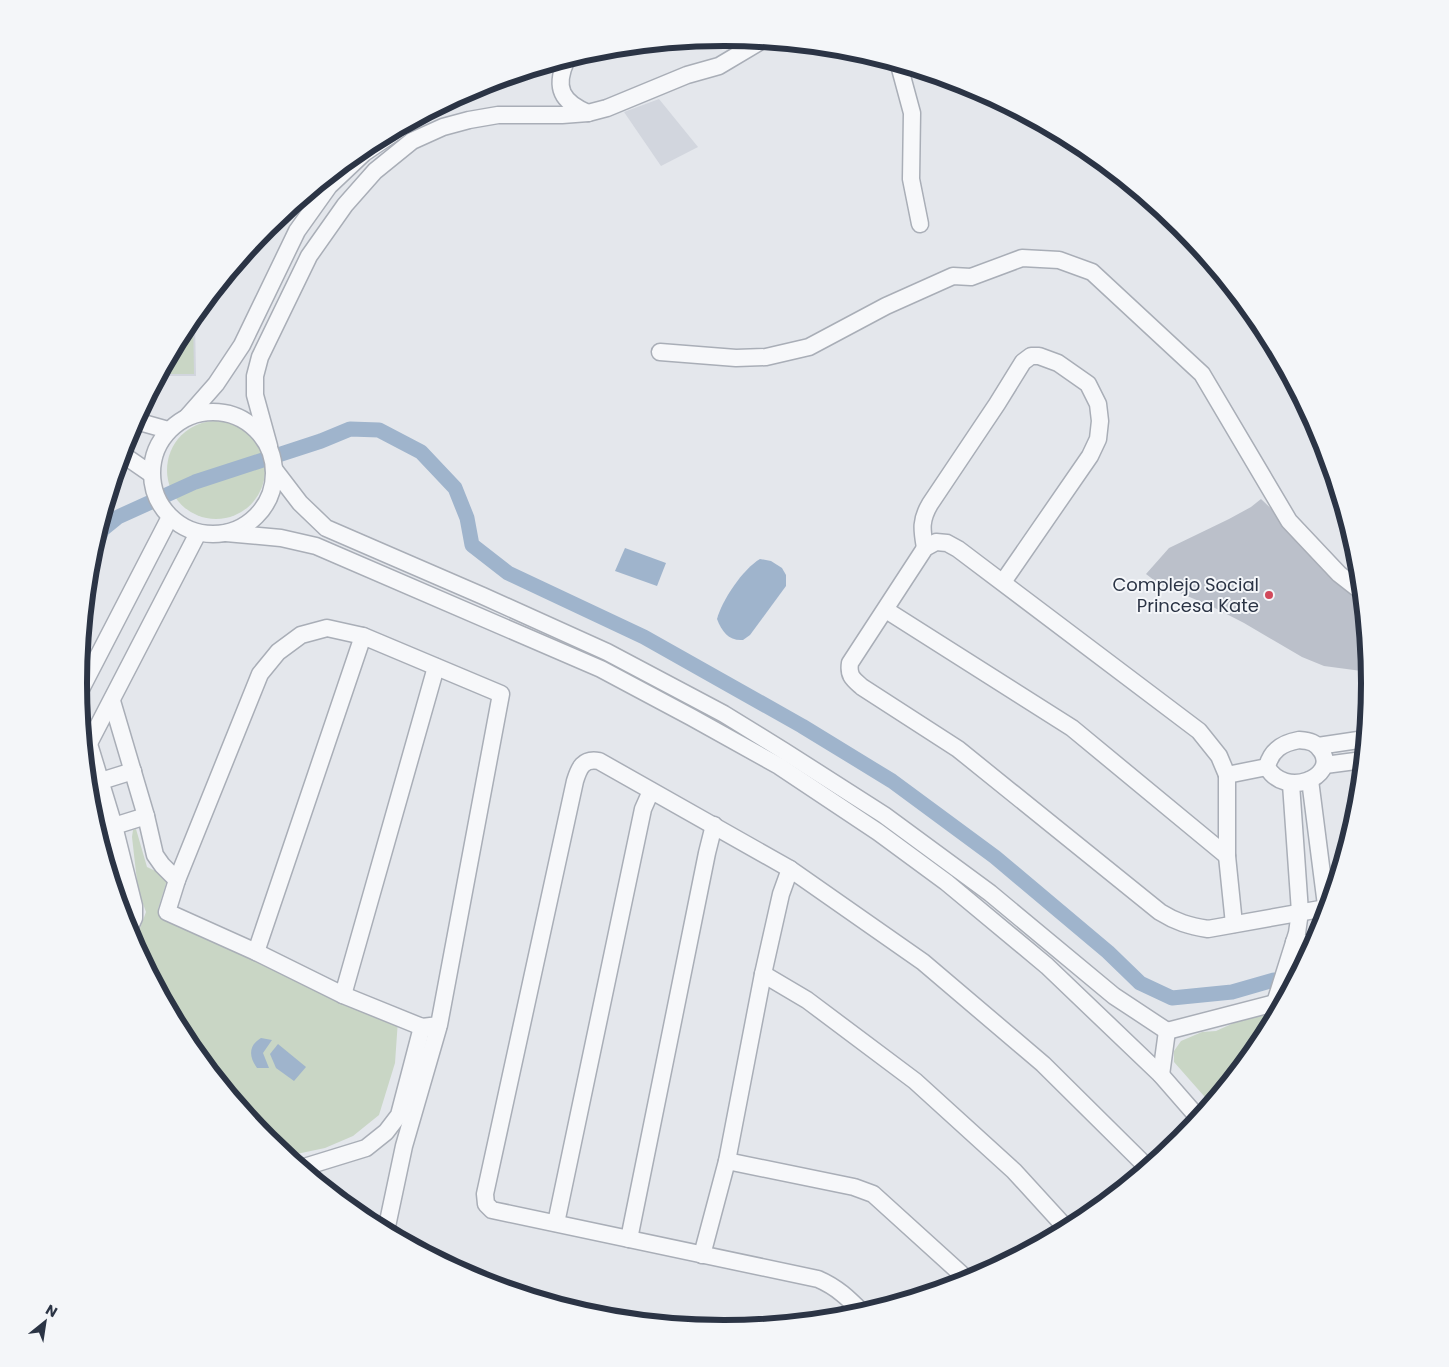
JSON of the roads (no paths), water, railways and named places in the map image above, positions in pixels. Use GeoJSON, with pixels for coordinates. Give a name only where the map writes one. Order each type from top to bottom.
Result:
{"type":"FeatureCollection","features":[{"type":"Feature","properties":{"kind":"street"},"geometry":{"type":"LineString","coordinates":[[226,534],[252,521],[270,498],[274,469],[255,395],[255,376],[260,357],[309,256],[344,205],[375,171],[412,141],[443,128],[469,120],[498,115],[556,116],[588,113],[607,108],[687,75],[719,66],[750,47]]}},
{"type":"Feature","properties":{"kind":"street"},"geometry":{"type":"LineString","coordinates":[[561,68],[560,88],[565,97],[570,103],[588,113]]}},
{"type":"Feature","properties":{"kind":"street"},"geometry":{"type":"LineString","coordinates":[[901,72],[912,113],[912,179],[920,224]]}},
{"type":"Feature","properties":{"kind":"street"},"geometry":{"type":"LineString","coordinates":[[339,176],[329,186],[298,231],[242,345],[216,384],[187,417],[168,430],[155,450],[151,474],[156,497],[170,517],[198,533],[281,538],[316,546],[601,669],[778,766],[878,832],[946,882],[1047,966],[1161,1075],[1195,1114]]}},
{"type":"Feature","properties":{"kind":"street"},"geometry":{"type":"LineString","coordinates":[[660,352],[736,358],[766,356],[801,349],[809,347],[886,306],[953,276],[971,277],[1022,258],[1059,260],[1092,272],[1202,374],[1289,521],[1339,574],[1354,586]]}},
{"type":"Feature","properties":{"kind":"street"},"geometry":{"type":"LineString","coordinates":[[925,548],[922,528],[924,515],[930,504],[1023,362],[1031,356],[1048,358],[1088,384],[1098,404],[1100,421],[1098,439],[1090,456],[1003,582]]}},
{"type":"Feature","properties":{"kind":"street"},"geometry":{"type":"LineString","coordinates":[[187,417],[210,411],[234,415],[254,427],[269,446]]}},
{"type":"Feature","properties":{"kind":"street"},"geometry":{"type":"LineString","coordinates":[[144,423],[168,430]]}},
{"type":"Feature","properties":{"kind":"street"},"geometry":{"type":"LineString","coordinates":[[129,459],[151,474]]}},
{"type":"Feature","properties":{"kind":"street"},"geometry":{"type":"LineString","coordinates":[[274,469],[300,503],[326,528],[607,652],[724,714],[792,756],[884,814],[990,893],[1114,996],[1167,1030],[1274,1005]]}},
{"type":"Feature","properties":{"kind":"street"},"geometry":{"type":"LineString","coordinates":[[87,679],[170,517]]}},
{"type":"Feature","properties":{"kind":"street"},"geometry":{"type":"LineString","coordinates":[[90,741],[198,533]]}},
{"type":"Feature","properties":{"kind":"street"},"geometry":{"type":"LineString","coordinates":[[1234,924],[1228,856],[1227,775],[1219,756],[1199,731],[958,549],[947,543],[936,542],[925,548],[850,663],[849,672],[852,679],[958,749],[1160,912],[1174,921],[1208,929],[1300,912],[1319,911]]}},
{"type":"Feature","properties":{"kind":"street"},"geometry":{"type":"LineString","coordinates":[[886,610],[1072,728],[1228,856]]}},
{"type":"Feature","properties":{"kind":"street"},"geometry":{"type":"LineString","coordinates":[[388,1224],[404,1146],[439,1025],[502,694],[363,636],[327,628],[301,635],[278,652],[260,674],[177,880],[167,912],[343,994],[422,1027],[439,1025]]}},
{"type":"Feature","properties":{"kind":"street"},"geometry":{"type":"LineString","coordinates":[[256,952],[363,636]]}},
{"type":"Feature","properties":{"kind":"street"},"geometry":{"type":"LineString","coordinates":[[343,994],[436,667]]}},
{"type":"Feature","properties":{"kind":"street"},"geometry":{"type":"LineString","coordinates":[[112,701],[146,816],[155,855],[177,880]]}},
{"type":"Feature","properties":{"kind":"street"},"geometry":{"type":"LineString","coordinates":[[1299,740],[1312,742],[1318,746],[1325,757],[1325,765],[1310,780],[1291,784],[1282,782],[1271,774],[1267,767],[1269,759],[1275,751],[1286,742],[1299,740]]}},
{"type":"Feature","properties":{"kind":"street"},"geometry":{"type":"LineString","coordinates":[[1318,746],[1359,740]]}},
{"type":"Feature","properties":{"kind":"street"},"geometry":{"type":"LineString","coordinates":[[92,760],[101,781],[114,826],[134,906],[133,920]]}},
{"type":"Feature","properties":{"kind":"street"},"geometry":{"type":"LineString","coordinates":[[857,1307],[841,1292],[818,1279],[492,1210],[486,1204],[484,1197],[571,800],[579,768],[588,761],[599,762],[790,869],[923,962],[1043,1064],[1144,1164]]}},
{"type":"Feature","properties":{"kind":"street"},"geometry":{"type":"LineString","coordinates":[[1325,765],[1357,761]]}},
{"type":"Feature","properties":{"kind":"street"},"geometry":{"type":"LineString","coordinates":[[1227,775],[1267,767]]}},
{"type":"Feature","properties":{"kind":"street"},"geometry":{"type":"LineString","coordinates":[[101,781],[133,771]]}},
{"type":"Feature","properties":{"kind":"street"},"geometry":{"type":"LineString","coordinates":[[1310,780],[1325,896]]}},
{"type":"Feature","properties":{"kind":"street"},"geometry":{"type":"LineString","coordinates":[[1282,990],[1300,912],[1291,784]]}},
{"type":"Feature","properties":{"kind":"street"},"geometry":{"type":"LineString","coordinates":[[556,1223],[643,809],[651,791]]}},
{"type":"Feature","properties":{"kind":"street"},"geometry":{"type":"LineString","coordinates":[[114,826],[146,816]]}},
{"type":"Feature","properties":{"kind":"street"},"geometry":{"type":"LineString","coordinates":[[628,1239],[714,825]]}},
{"type":"Feature","properties":{"kind":"street"},"geometry":{"type":"LineString","coordinates":[[702,1255],[727,1161],[763,974],[781,894],[790,869]]}},
{"type":"Feature","properties":{"kind":"street"},"geometry":{"type":"LineString","coordinates":[[1294,942],[1306,943]]}},
{"type":"Feature","properties":{"kind":"street"},"geometry":{"type":"LineString","coordinates":[[763,974],[807,1000],[915,1081],[1014,1171],[1062,1223]]}},
{"type":"Feature","properties":{"kind":"street"},"geometry":{"type":"LineString","coordinates":[[308,1166],[366,1148],[386,1132],[399,1115],[422,1027]]}},
{"type":"Feature","properties":{"kind":"street"},"geometry":{"type":"LineString","coordinates":[[1161,1075],[1167,1030]]}},
{"type":"Feature","properties":{"kind":"street"},"geometry":{"type":"LineString","coordinates":[[727,1161],[854,1187],[873,1194],[961,1275]]}},
{"type":"Feature","properties":{"kind":"water"},"geometry":{"type":"Polygon","coordinates":[[[625,548],[666,563],[657,586],[615,571],[625,548]]]}},
{"type":"Feature","properties":{"kind":"water"},"geometry":{"type":"Polygon","coordinates":[[[760,559],[771,561],[782,568],[786,575],[786,586],[750,635],[743,640],[734,639],[724,632],[717,619],[723,603],[740,577],[760,559]]]}},
{"type":"Feature","properties":{"kind":"water"},"geometry":{"type":"Polygon","coordinates":[[[261,1038],[272,1040],[263,1053],[269,1068],[257,1068],[252,1060],[252,1048],[261,1038]]]}},
{"type":"Feature","properties":{"kind":"water"},"geometry":{"type":"Polygon","coordinates":[[[278,1044],[306,1067],[294,1081],[276,1068],[270,1054],[278,1044]]]}},
{"type":"Feature","properties":{"kind":"waterway"},"geometry":{"type":"LineString","coordinates":[[107,526],[118,517],[195,482],[321,441],[350,429],[379,430],[421,452],[455,488],[467,518],[472,545],[508,573],[644,637],[802,726],[892,781],[995,857],[1108,952],[1140,983],[1172,998],[1232,992],[1274,980],[1286,983]]}},
{"type":"Feature","properties":{"kind":"place","name":"Complejo Social Princesa Kate"},"geometry":{"type":"Point","coordinates":[1269,595]}}]}
